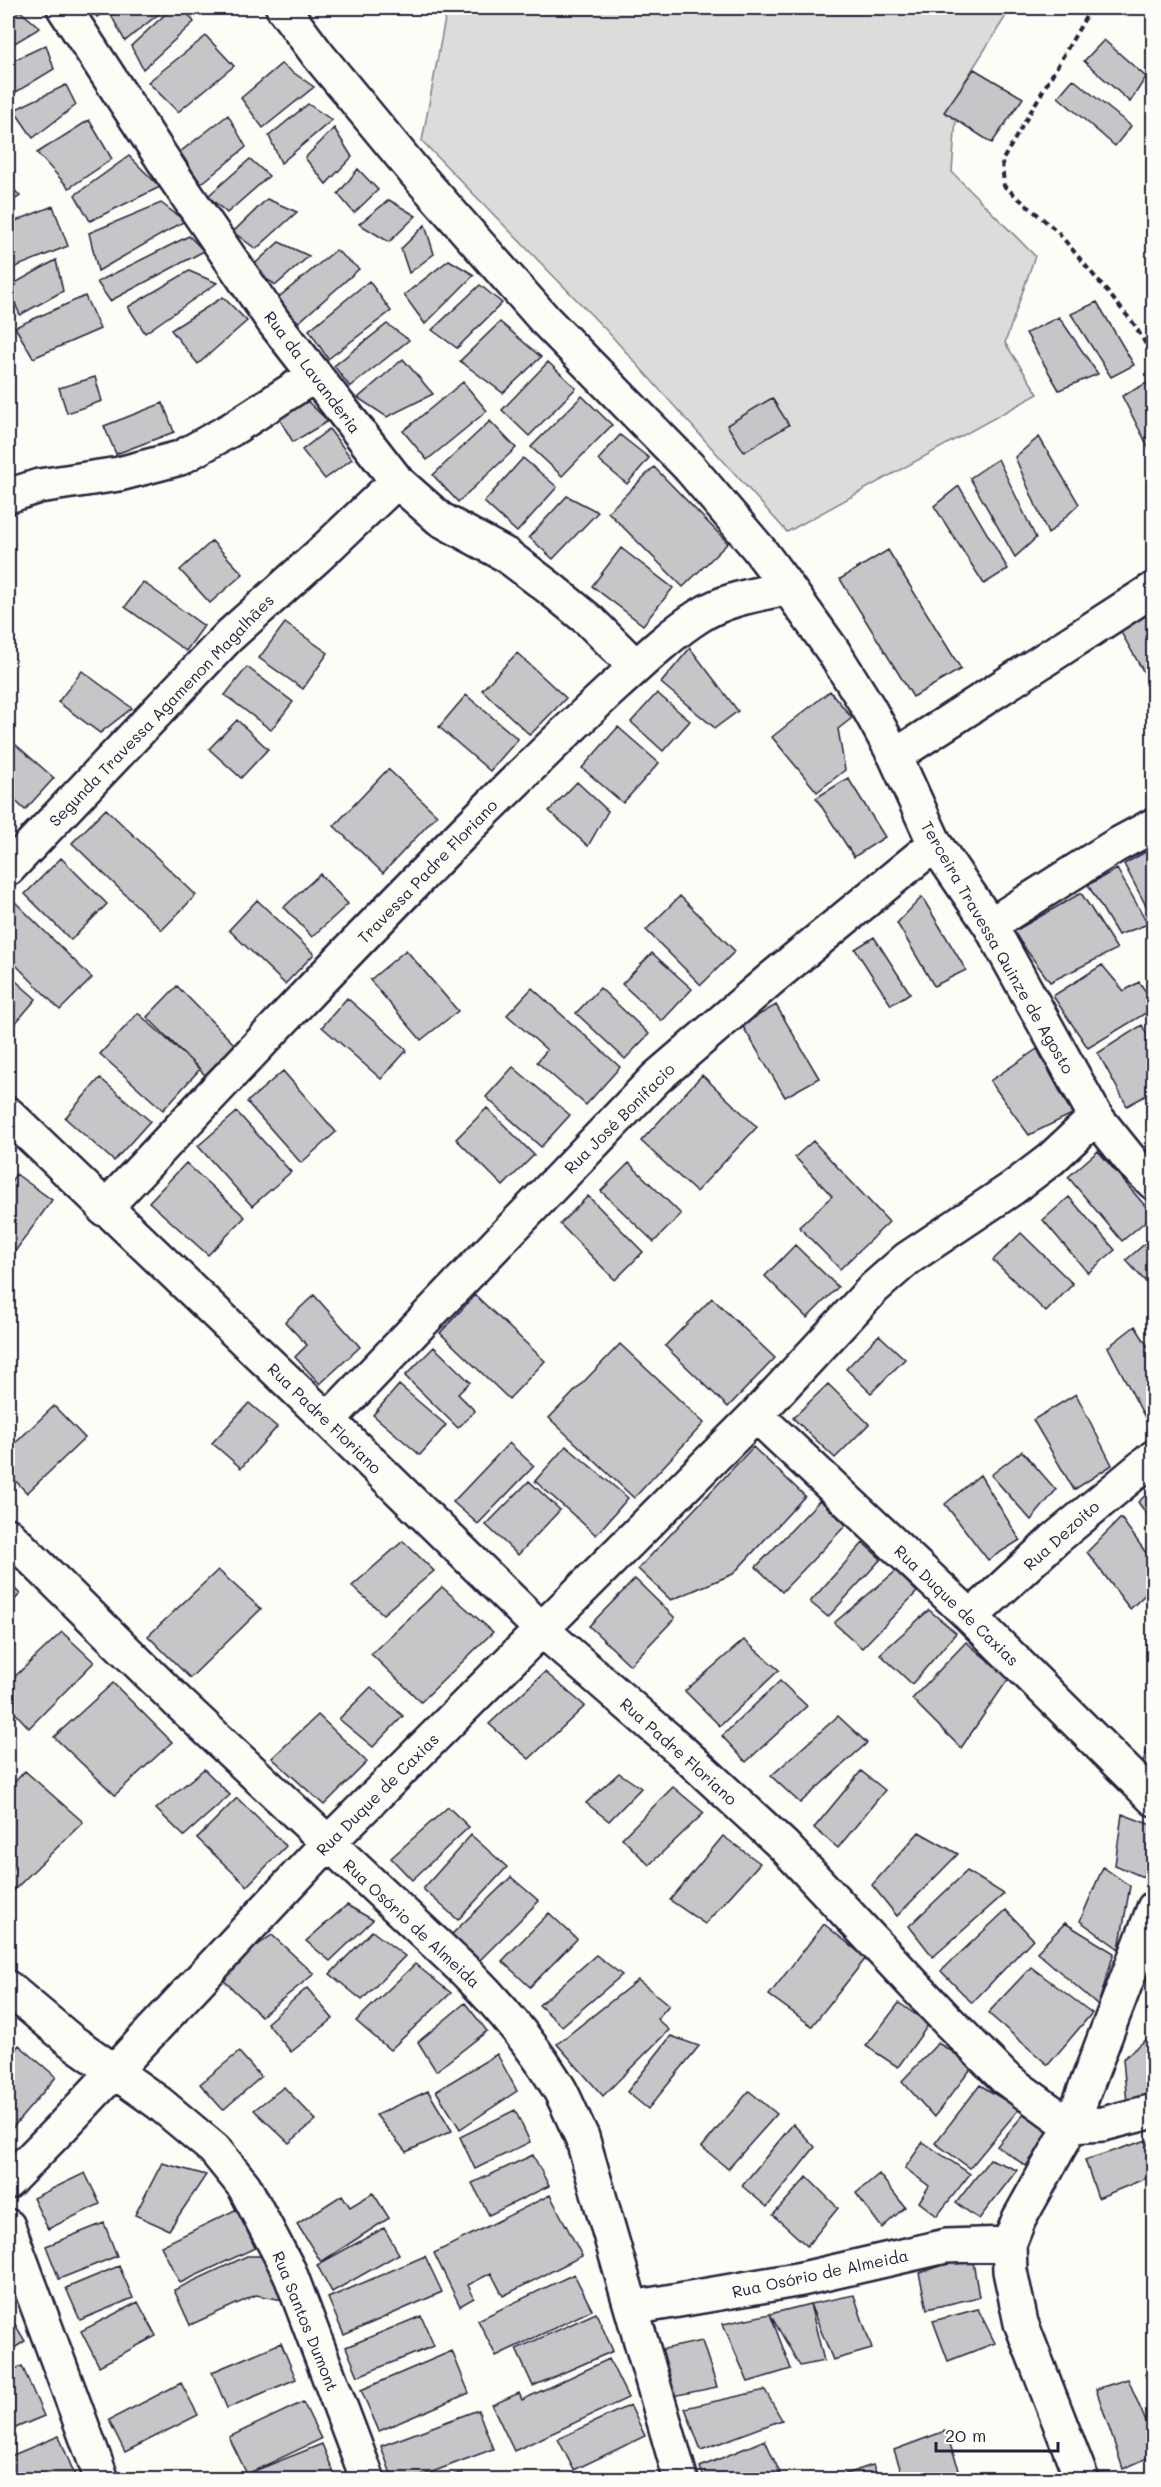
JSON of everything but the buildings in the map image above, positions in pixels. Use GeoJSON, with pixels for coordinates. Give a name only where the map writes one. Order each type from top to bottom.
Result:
{"type":"FeatureCollection","features":[{"type":"Feature","properties":{"kind":"street","name":"Rua da Lavanderia"},"geometry":{"type":"LineString","coordinates":[[64,8],[173,175],[273,321],[397,481],[440,519],[506,555],[551,589],[590,621],[636,667]]}},
{"type":"Feature","properties":{"kind":"street","name":"Terceira Travessa Quinze de Agosto"},"geometry":{"type":"LineString","coordinates":[[283,8],[318,55],[420,179],[545,320],[689,467],[758,548],[788,588],[857,688],[895,756],[935,844],[990,925],[1096,1117],[1133,1164],[1154,1183]]}},
{"type":"Feature","properties":{"kind":"street"},"geometry":{"type":"LineString","coordinates":[[8,496],[39,486],[119,474],[180,458],[232,429],[315,375]]}},
{"type":"Feature","properties":{"kind":"street","name":"Segunda Travessa Agamenon Magalhães"},"geometry":{"type":"LineString","coordinates":[[8,869],[229,636],[397,481]]}},
{"type":"Feature","properties":{"kind":"street","name":"Travessa Padre Floriano"},"geometry":{"type":"LineString","coordinates":[[105,1209],[289,1013],[452,845],[550,746],[636,667],[669,638],[701,615],[742,597],[788,588]]}},
{"type":"Feature","properties":{"kind":"street"},"geometry":{"type":"LineString","coordinates":[[895,756],[1154,590]]}},
{"type":"Feature","properties":{"kind":"street"},"geometry":{"type":"LineString","coordinates":[[990,925],[1115,846],[1154,825]]}},
{"type":"Feature","properties":{"kind":"street","name":"Rua José Bonifacio"},"geometry":{"type":"LineString","coordinates":[[328,1420],[656,1078],[771,979],[935,844]]}},
{"type":"Feature","properties":{"kind":"street","name":"Rua Padre Floriano"},"geometry":{"type":"LineString","coordinates":[[8,1114],[328,1420],[541,1629],[677,1747],[784,1846],[946,2019],[1005,2078],[1071,2126]]}},
{"type":"Feature","properties":{"kind":"street","name":"Rua Duque de Caxias"},"geometry":{"type":"LineString","coordinates":[[8,2182],[327,1844],[756,1415],[860,1303],[907,1259],[1013,1188],[1051,1159],[1096,1117]]}},
{"type":"Feature","properties":{"kind":"street","name":"Rua Duque de Caxias"},"geometry":{"type":"LineString","coordinates":[[756,1415],[971,1617],[1154,1799]]}},
{"type":"Feature","properties":{"kind":"street","name":"Rua Dezoito"},"geometry":{"type":"LineString","coordinates":[[971,1617],[1054,1540],[1154,1457]]}},
{"type":"Feature","properties":{"kind":"street","name":"Rua Osório de Almeida"},"geometry":{"type":"LineString","coordinates":[[8,1535],[327,1844],[466,1972],[501,2007],[548,2072],[560,2091],[582,2137],[681,2480]]}},
{"type":"Feature","properties":{"kind":"street"},"geometry":{"type":"LineString","coordinates":[[1082,2480],[1021,2323],[1011,2271],[1009,2244],[1018,2219],[1071,2126],[1154,1908]]}},
{"type":"Feature","properties":{"kind":"street","name":"Rua Santos Dumont"},"geometry":{"type":"LineString","coordinates":[[8,1988],[37,2014],[112,2072],[159,2103],[214,2149],[244,2186],[289,2271],[368,2480]]}},
{"type":"Feature","properties":{"kind":"street"},"geometry":{"type":"LineString","coordinates":[[1071,2126],[1103,2124],[1154,2111]]}},
{"type":"Feature","properties":{"kind":"street"},"geometry":{"type":"LineString","coordinates":[[8,2226],[102,2480]]}},
{"type":"Feature","properties":{"kind":"street","name":"Rua Osório de Almeida"},"geometry":{"type":"LineString","coordinates":[[632,2308],[802,2279],[946,2246],[1009,2244]]}},
{"type":"Feature","properties":{"kind":"path"},"geometry":{"type":"LineString","coordinates":[[1091,8],[1002,161],[1004,186],[1057,231],[1134,324],[1154,358]]}},
{"type":"Feature","properties":{"kind":"shaded area"},"geometry":{"type":"Polygon","coordinates":[[[447,8],[1011,8],[958,92],[952,172],[1035,256],[1005,343],[1038,394],[787,532],[608,332],[422,141],[447,8]]]}}]}
